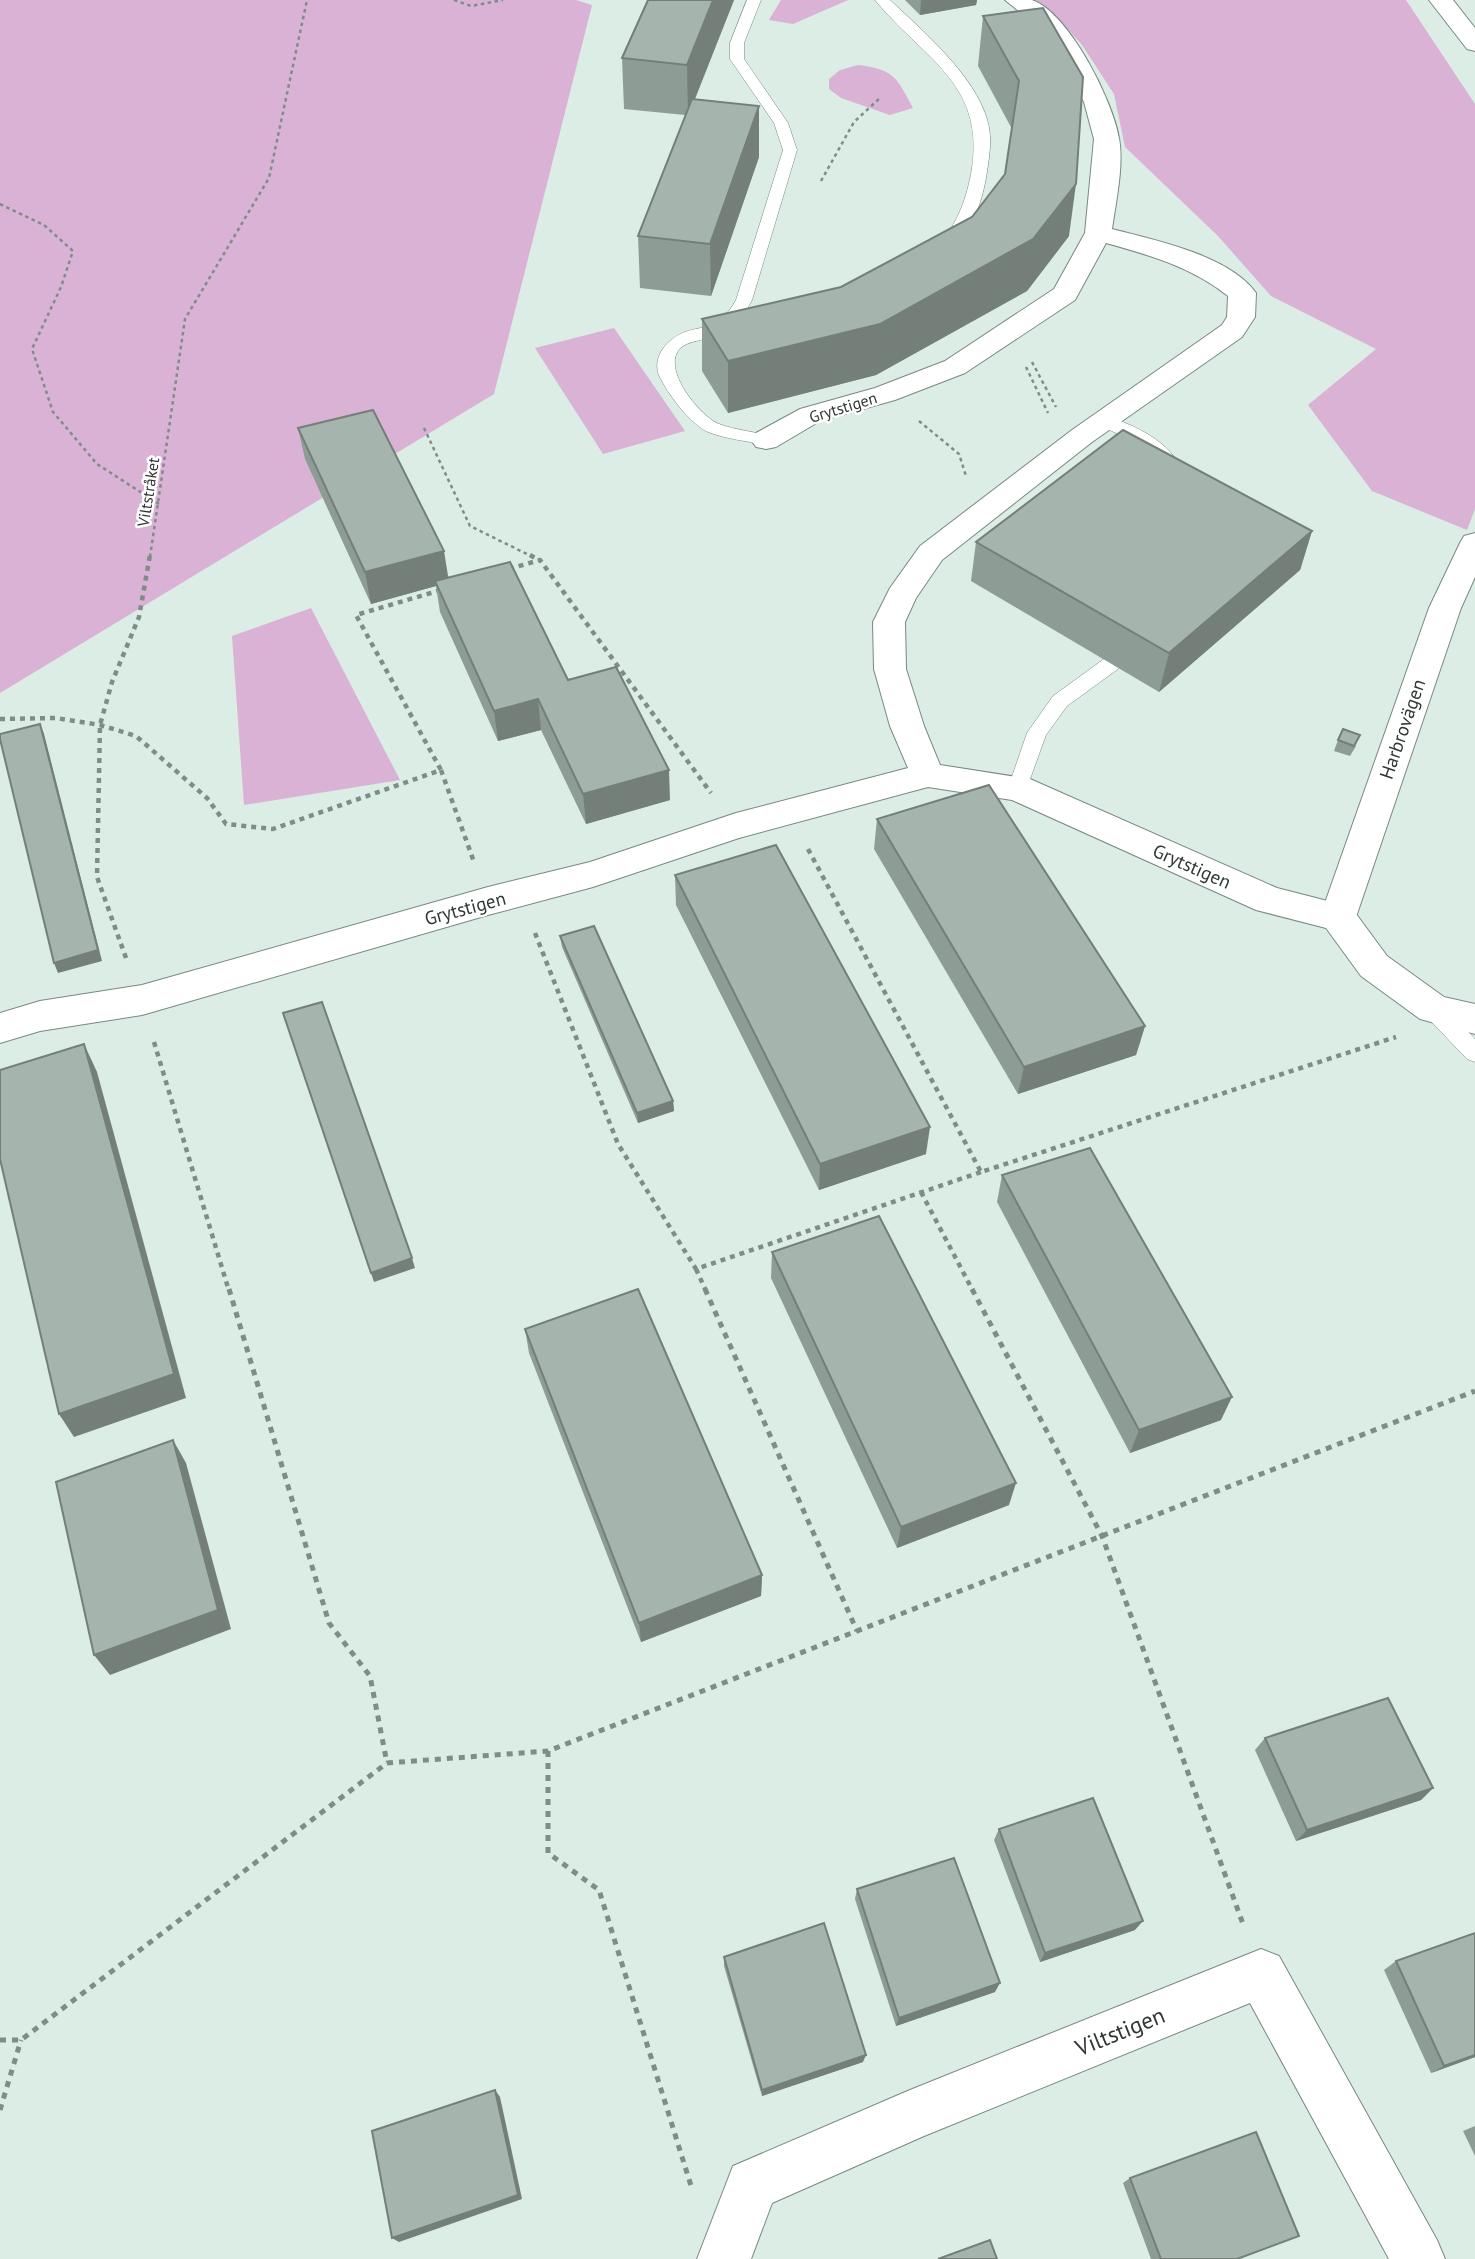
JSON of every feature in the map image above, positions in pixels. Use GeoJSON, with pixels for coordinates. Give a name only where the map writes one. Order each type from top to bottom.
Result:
{"type":"FeatureCollection","features":[{"type":"Feature","properties":{"kind":"street","name":"Grytstigen"},"geometry":{"type":"LineString","coordinates":[[766,440],[810,415],[886,394],[955,368],[1065,294],[1098,233],[1107,139],[1096,102],[1068,46],[1045,21],[1017,0]]}},
{"type":"Feature","properties":{"kind":"street"},"geometry":{"type":"LineString","coordinates":[[1441,0],[1475,44]]}},
{"type":"Feature","properties":{"kind":"street"},"geometry":{"type":"LineString","coordinates":[[928,775],[907,726],[890,669],[889,622],[901,595],[932,553],[1086,434],[1232,331],[1241,317],[1242,293],[1225,278],[1191,259],[1098,233]]}},
{"type":"Feature","properties":{"kind":"street","name":"Harbrovägen"},"geometry":{"type":"LineString","coordinates":[[1338,917],[1445,608],[1475,543]]}},
{"type":"Feature","properties":{"kind":"street","name":"Grytstigen"},"geometry":{"type":"LineString","coordinates":[[0,1028],[40,1016],[142,1000],[593,874],[736,826],[928,775],[1017,788],[1269,900],[1338,917]]}},
{"type":"Feature","properties":{"kind":"street"},"geometry":{"type":"LineString","coordinates":[[1338,917],[1374,966],[1433,1009],[1475,1018]]}},
{"type":"Feature","properties":{"kind":"street"},"geometry":{"type":"LineString","coordinates":[[1261,1974],[1418,2259]]}},
{"type":"Feature","properties":{"kind":"street","name":"Viltstigen"},"geometry":{"type":"LineString","coordinates":[[724,2259],[752,2185],[910,2116],[1261,1974]]}},
{"type":"Feature","properties":{"kind":"lane"},"geometry":{"type":"LineString","coordinates":[[733,320],[744,300],[790,150],[781,123],[737,59],[737,43],[754,0]]}},
{"type":"Feature","properties":{"kind":"lane"},"geometry":{"type":"LineString","coordinates":[[882,0],[915,32],[968,95],[980,120],[981,160],[972,206],[951,243],[932,260]]}},
{"type":"Feature","properties":{"kind":"lane","name":"Grytstigen"},"geometry":{"type":"LineString","coordinates":[[759,314],[733,320],[722,327],[678,342],[669,351],[666,363],[667,374],[696,419],[714,428],[766,440]]}},
{"type":"Feature","properties":{"kind":"lane"},"geometry":{"type":"LineString","coordinates":[[1086,434],[1150,443],[1171,460],[1176,477],[1168,485]]}},
{"type":"Feature","properties":{"kind":"lane"},"geometry":{"type":"LineString","coordinates":[[1017,788],[1037,733],[1060,701],[1111,664]]}},
{"type":"Feature","properties":{"kind":"lane"},"geometry":{"type":"LineString","coordinates":[[1433,1009],[1475,1053]]}},
{"type":"Feature","properties":{"kind":"path","name":"Viltstråket"},"geometry":{"type":"LineString","coordinates":[[307,0],[269,178],[185,319],[159,505],[139,617],[112,682],[100,725],[97,877],[142,1000],[330,1622],[370,1676],[387,1763]]}},
{"type":"Feature","properties":{"kind":"path"},"geometry":{"type":"LineString","coordinates":[[454,0],[469,6],[487,5],[503,0]]}},
{"type":"Feature","properties":{"kind":"path"},"geometry":{"type":"LineString","coordinates":[[818,187],[854,122],[881,97]]}},
{"type":"Feature","properties":{"kind":"path"},"geometry":{"type":"LineString","coordinates":[[0,204],[44,225],[73,251],[61,287],[32,349],[53,412],[97,464],[159,505]]}},
{"type":"Feature","properties":{"kind":"path"},"geometry":{"type":"LineString","coordinates":[[1006,333],[1048,412],[1086,434]]}},
{"type":"Feature","properties":{"kind":"path"},"geometry":{"type":"LineString","coordinates":[[1006,333],[1024,346],[1059,414],[1086,434]]}},
{"type":"Feature","properties":{"kind":"path"},"geometry":{"type":"LineString","coordinates":[[917,420],[959,454],[979,516]]}},
{"type":"Feature","properties":{"kind":"path"},"geometry":{"type":"LineString","coordinates":[[424,428],[470,526],[540,560],[736,826]]}},
{"type":"Feature","properties":{"kind":"path"},"geometry":{"type":"LineString","coordinates":[[500,572],[540,560]]}},
{"type":"Feature","properties":{"kind":"path"},"geometry":{"type":"LineString","coordinates":[[448,588],[356,615],[441,770],[504,897],[618,1144],[696,1269],[857,1631]]}},
{"type":"Feature","properties":{"kind":"path"},"geometry":{"type":"LineString","coordinates":[[0,719],[56,719],[100,725],[136,736],[207,798],[226,824],[273,829],[441,770]]}},
{"type":"Feature","properties":{"kind":"path"},"geometry":{"type":"LineString","coordinates":[[789,814],[981,1172]]}},
{"type":"Feature","properties":{"kind":"path"},"geometry":{"type":"LineString","coordinates":[[696,1269],[981,1172],[1404,1034],[1433,1009]]}},
{"type":"Feature","properties":{"kind":"path"},"geometry":{"type":"LineString","coordinates":[[921,1192],[1102,1536],[1261,1974]]}},
{"type":"Feature","properties":{"kind":"path"},"geometry":{"type":"LineString","coordinates":[[0,2110],[22,2040],[387,1763],[548,1751],[1475,1391]]}},
{"type":"Feature","properties":{"kind":"path"},"geometry":{"type":"LineString","coordinates":[[548,1751],[548,1853],[599,1890],[694,2193]]}},
{"type":"Feature","properties":{"kind":"path"},"geometry":{"type":"LineString","coordinates":[[0,2040],[22,2040]]}},
{"type":"Feature","properties":{"kind":"shaded area"},"geometry":{"type":"Polygon","coordinates":[[[0,0],[576,0],[592,5],[494,394],[0,693],[0,0]]]}},
{"type":"Feature","properties":{"kind":"shaded area"},"geometry":{"type":"Polygon","coordinates":[[[781,0],[848,0],[793,24],[769,20],[781,0]]]}},
{"type":"Feature","properties":{"kind":"shaded area"},"geometry":{"type":"Polygon","coordinates":[[[1032,0],[1406,0],[1475,104],[1475,509],[1467,530],[1372,491],[1308,405],[1376,349],[1271,296],[1218,236],[1125,147],[1114,94],[1082,45],[1057,17],[1032,0]]]}},
{"type":"Feature","properties":{"kind":"shaded area"},"geometry":{"type":"Polygon","coordinates":[[[858,65],[887,72],[898,82],[913,108],[890,115],[841,98],[829,89],[829,79],[840,70],[858,65]]]}},
{"type":"Feature","properties":{"kind":"shaded area"},"geometry":{"type":"Polygon","coordinates":[[[614,328],[685,431],[603,454],[535,348],[614,328]]]}},
{"type":"Feature","properties":{"kind":"shaded area"},"geometry":{"type":"Polygon","coordinates":[[[311,608],[400,780],[244,805],[232,636],[311,608]]]}},
{"type":"Feature","properties":{"kind":"building"},"geometry":{"type":"Polygon","coordinates":[[[648,0],[713,0],[687,65],[622,58],[648,0]]]}},
{"type":"Feature","properties":{"kind":"building"},"geometry":{"type":"Polygon","coordinates":[[[1043,8],[1083,77],[1076,184],[1033,239],[880,324],[728,361],[702,319],[841,287],[972,217],[1005,174],[1019,81],[983,16],[1043,8]]]}},
{"type":"Feature","properties":{"kind":"building"},"geometry":{"type":"Polygon","coordinates":[[[692,99],[759,106],[710,244],[638,236],[692,99]]]}},
{"type":"Feature","properties":{"kind":"building"},"geometry":{"type":"Polygon","coordinates":[[[373,410],[444,551],[365,572],[298,428],[373,410]]]}},
{"type":"Feature","properties":{"kind":"building"},"geometry":{"type":"Polygon","coordinates":[[[1123,430],[1312,531],[1169,653],[976,542],[1123,430]]]}},
{"type":"Feature","properties":{"kind":"building"},"geometry":{"type":"Polygon","coordinates":[[[510,562],[568,680],[616,667],[669,770],[583,794],[538,699],[494,711],[435,581],[510,562]]]}},
{"type":"Feature","properties":{"kind":"building"},"geometry":{"type":"Polygon","coordinates":[[[40,724],[98,950],[54,963],[0,739],[0,734],[40,724]]]}},
{"type":"Feature","properties":{"kind":"building"},"geometry":{"type":"Polygon","coordinates":[[[1343,729],[1360,735],[1354,746],[1338,740],[1343,729]]]}},
{"type":"Feature","properties":{"kind":"building"},"geometry":{"type":"Polygon","coordinates":[[[989,785],[1145,1026],[1024,1067],[877,819],[989,785]]]}},
{"type":"Feature","properties":{"kind":"building"},"geometry":{"type":"Polygon","coordinates":[[[776,845],[930,1127],[820,1164],[675,875],[776,845]]]}},
{"type":"Feature","properties":{"kind":"building"},"geometry":{"type":"Polygon","coordinates":[[[594,926],[673,1101],[637,1113],[560,936],[594,926]]]}},
{"type":"Feature","properties":{"kind":"building"},"geometry":{"type":"Polygon","coordinates":[[[322,1002],[412,1258],[371,1273],[283,1013],[322,1002]]]}},
{"type":"Feature","properties":{"kind":"building"},"geometry":{"type":"Polygon","coordinates":[[[84,1044],[174,1374],[59,1414],[0,1159],[0,1070],[84,1044]]]}},
{"type":"Feature","properties":{"kind":"building"},"geometry":{"type":"Polygon","coordinates":[[[1090,1148],[1232,1397],[1139,1430],[1002,1175],[1090,1148]]]}},
{"type":"Feature","properties":{"kind":"building"},"geometry":{"type":"Polygon","coordinates":[[[879,1216],[1016,1483],[901,1527],[772,1252],[879,1216]]]}},
{"type":"Feature","properties":{"kind":"building"},"geometry":{"type":"Polygon","coordinates":[[[638,1289],[762,1575],[639,1623],[525,1329],[638,1289]]]}},
{"type":"Feature","properties":{"kind":"building"},"geometry":{"type":"Polygon","coordinates":[[[173,1440],[218,1610],[94,1655],[56,1482],[173,1440]]]}},
{"type":"Feature","properties":{"kind":"building"},"geometry":{"type":"Polygon","coordinates":[[[1388,1698],[1433,1788],[1307,1830],[1265,1738],[1388,1698]]]}},
{"type":"Feature","properties":{"kind":"building"},"geometry":{"type":"Polygon","coordinates":[[[1093,1798],[1143,1921],[1045,1953],[999,1829],[1093,1798]]]}},
{"type":"Feature","properties":{"kind":"building"},"geometry":{"type":"Polygon","coordinates":[[[954,1858],[1000,1983],[899,2018],[857,1889],[954,1858]]]}},
{"type":"Feature","properties":{"kind":"building"},"geometry":{"type":"Polygon","coordinates":[[[824,1923],[866,2055],[762,2090],[724,1957],[824,1923]]]}},
{"type":"Feature","properties":{"kind":"building"},"geometry":{"type":"Polygon","coordinates":[[[1475,1933],[1475,2055],[1444,2066],[1396,1961],[1475,1933]]]}},
{"type":"Feature","properties":{"kind":"building"},"geometry":{"type":"Polygon","coordinates":[[[495,2090],[518,2195],[392,2238],[372,2131],[495,2090]]]}},
{"type":"Feature","properties":{"kind":"building"},"geometry":{"type":"Polygon","coordinates":[[[1256,2132],[1299,2236],[1237,2259],[1161,2259],[1130,2178],[1256,2132]]]}},
{"type":"Feature","properties":{"kind":"building"},"geometry":{"type":"Polygon","coordinates":[[[990,2240],[997,2259],[938,2259],[990,2240]]]}}]}
